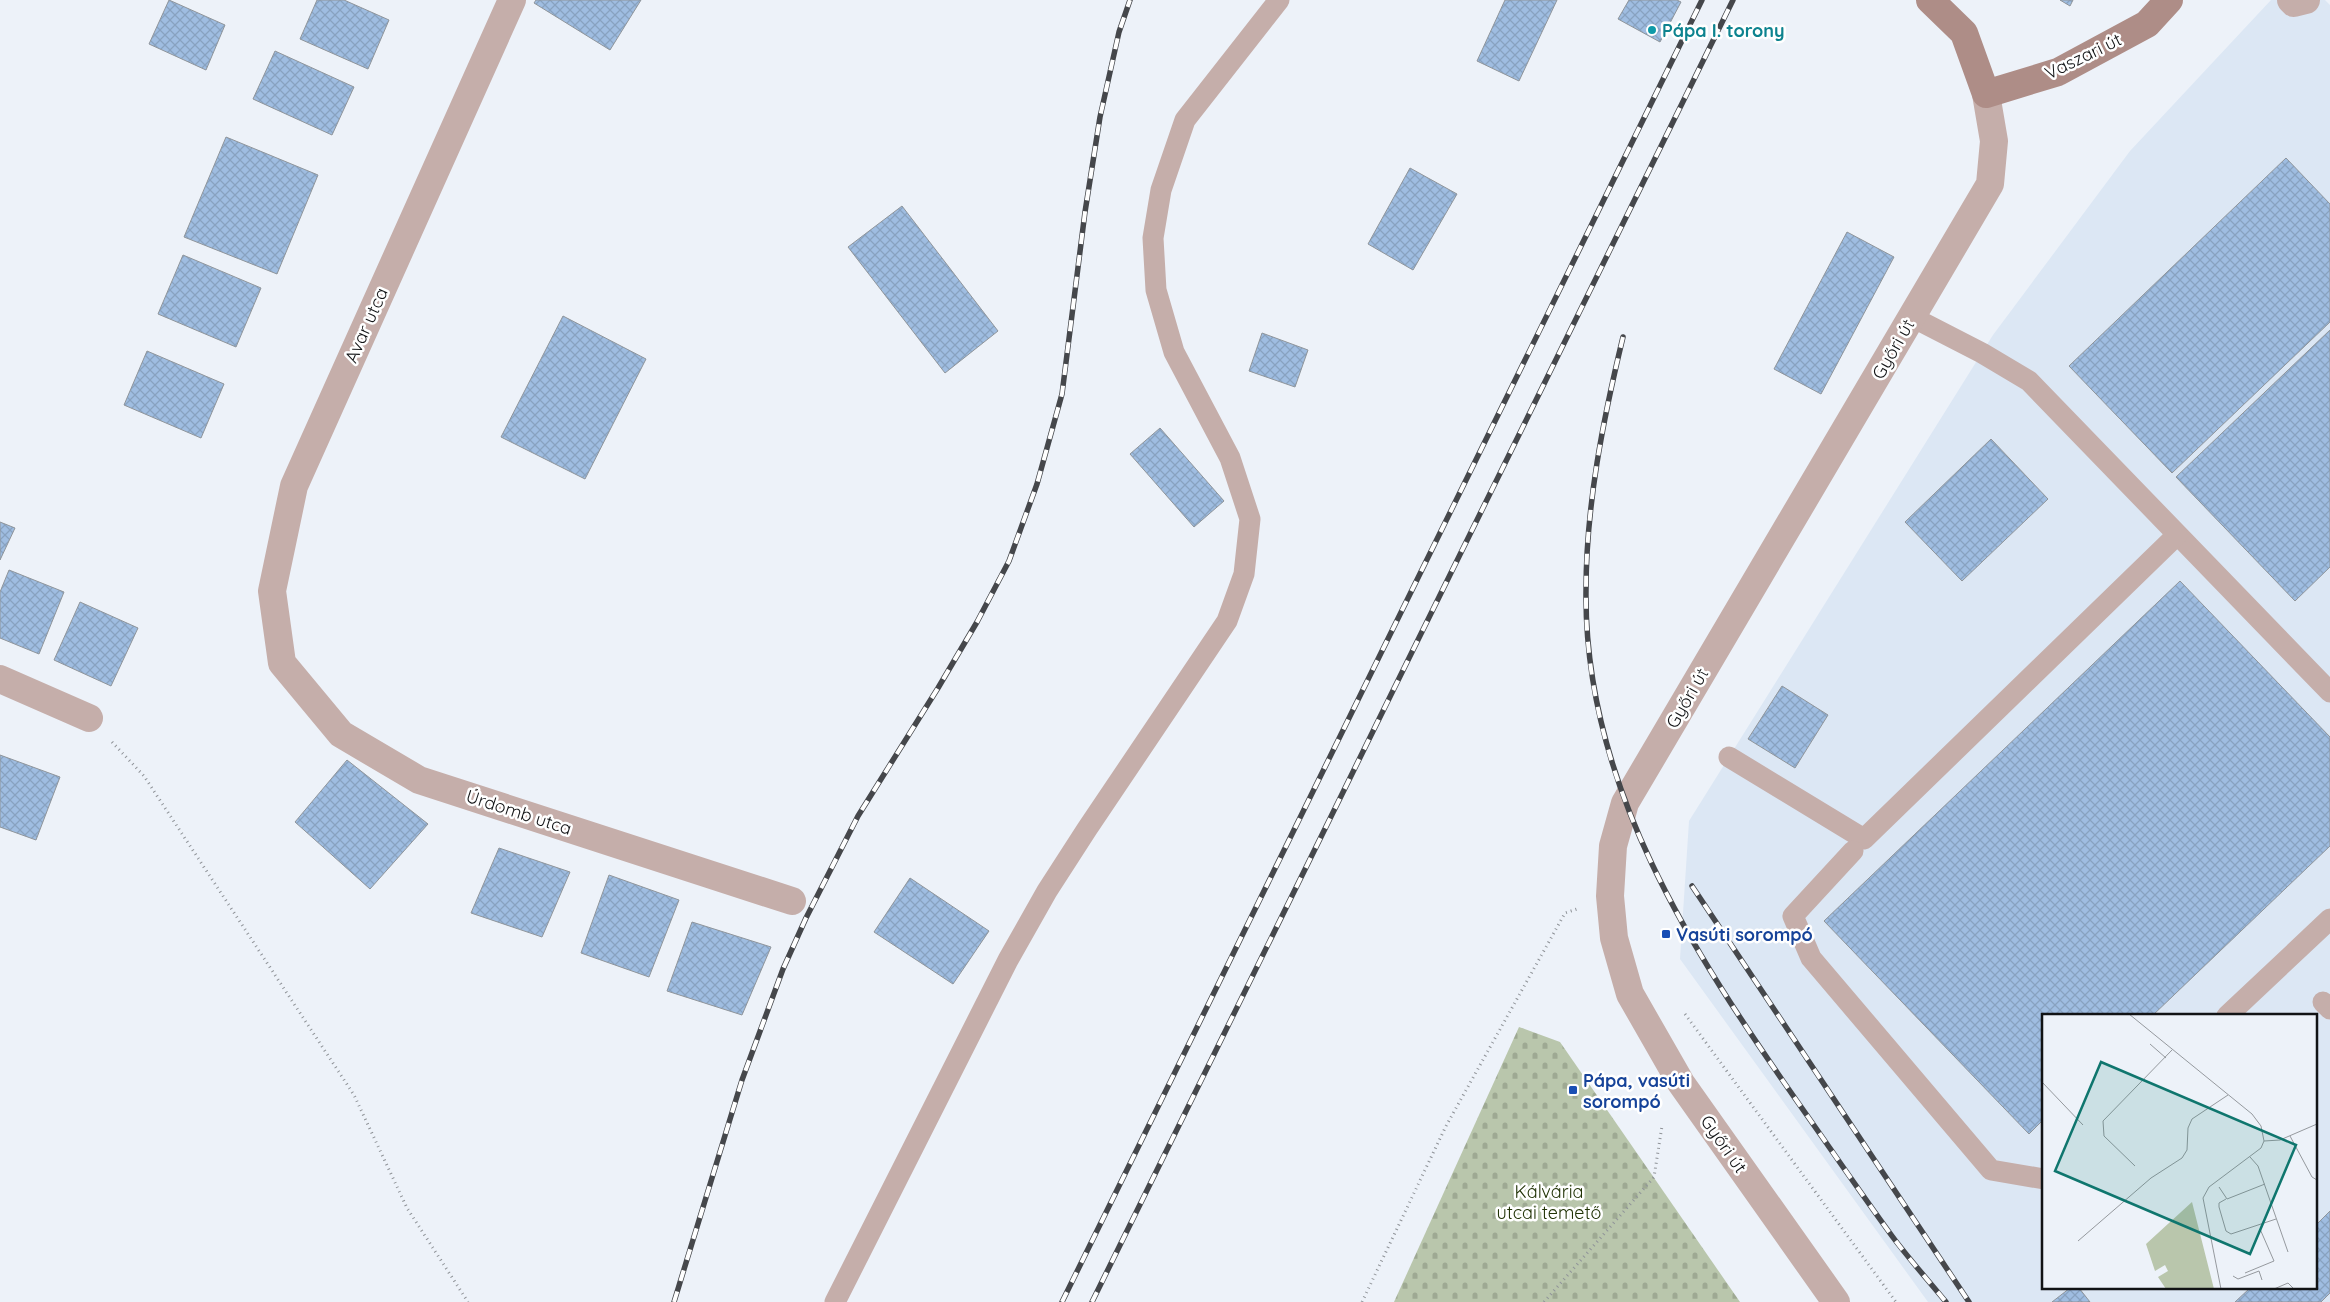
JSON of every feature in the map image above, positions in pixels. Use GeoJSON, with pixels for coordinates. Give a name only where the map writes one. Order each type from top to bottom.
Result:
{"type":"FeatureCollection","features":[{"type":"Feature","properties":{"kind":"main road"},"geometry":{"type":"LineString","coordinates":[[1930,0],[1964,33],[1986,94]]}},
{"type":"Feature","properties":{"kind":"main road","name":"Vaszari út"},"geometry":{"type":"LineString","coordinates":[[1986,94],[2058,72],[2147,24],[2169,0]]}},
{"type":"Feature","properties":{"kind":"street","name":"Avar utca"},"geometry":{"type":"LineString","coordinates":[[282,663],[272,591],[294,486],[512,0]]}},
{"type":"Feature","properties":{"kind":"street"},"geometry":{"type":"LineString","coordinates":[[2291,0],[2294,3],[2306,0]]}},
{"type":"Feature","properties":{"kind":"street","name":"Győri út"},"geometry":{"type":"LineString","coordinates":[[1836,1302],[1681,1083],[1630,994],[1614,938],[1610,896],[1613,846],[1625,803],[1990,184],[1994,141],[1986,94]]}},
{"type":"Feature","properties":{"kind":"street","name":"Úrdomb utca"},"geometry":{"type":"LineString","coordinates":[[282,663],[341,734],[419,780],[792,900]]}},
{"type":"Feature","properties":{"kind":"street"},"geometry":{"type":"LineString","coordinates":[[0,679],[89,718]]}},
{"type":"Feature","properties":{"kind":"lane"},"geometry":{"type":"LineString","coordinates":[[835,1302],[1008,960],[1047,891],[1077,844],[1227,621],[1244,574],[1250,519],[1230,458],[1174,352],[1156,290],[1153,238],[1161,190],[1185,120],[1279,0]]}},
{"type":"Feature","properties":{"kind":"lane"},"geometry":{"type":"LineString","coordinates":[[1912,317],[1982,353],[2029,382],[2330,692]]}},
{"type":"Feature","properties":{"kind":"lane"},"geometry":{"type":"LineString","coordinates":[[1729,757],[1864,840],[2177,534]]}},
{"type":"Feature","properties":{"kind":"lane"},"geometry":{"type":"LineString","coordinates":[[1853,851],[1793,916],[1810,958],[1991,1170],[2042,1179]]}},
{"type":"Feature","properties":{"kind":"lane"},"geometry":{"type":"LineString","coordinates":[[2229,1014],[2330,919]]}},
{"type":"Feature","properties":{"kind":"path"},"geometry":{"type":"LineString","coordinates":[[89,718],[144,776],[354,1095],[407,1208],[468,1302]]}},
{"type":"Feature","properties":{"kind":"path"},"geometry":{"type":"LineString","coordinates":[[1362,1302],[1446,1126],[1564,914],[1610,896]]}},
{"type":"Feature","properties":{"kind":"path"},"geometry":{"type":"LineString","coordinates":[[1684,1013],[1896,1302]]}},
{"type":"Feature","properties":{"kind":"path"},"geometry":{"type":"LineString","coordinates":[[1544,1302],[1654,1177],[1662,1126]]}},
{"type":"Feature","properties":{"kind":"shaded area"},"geometry":{"type":"Polygon","coordinates":[[[2271,0],[2325,0],[2330,5],[2330,1302],[1928,1302],[1680,959],[1689,821],[1993,335],[2130,151],[2271,0]]]}},
{"type":"Feature","properties":{"kind":"green space","name":"Kálvária utcai temető"},"geometry":{"type":"Polygon","coordinates":[[[1519,1027],[1560,1042],[1740,1302],[1394,1302],[1519,1027]]]}},
{"type":"Feature","properties":{"kind":"building"},"geometry":{"type":"Polygon","coordinates":[[[169,0],[225,25],[206,70],[149,44],[169,0]]]}},
{"type":"Feature","properties":{"kind":"building"},"geometry":{"type":"Polygon","coordinates":[[[317,0],[344,0],[389,20],[368,69],[300,39],[317,0]]]}},
{"type":"Feature","properties":{"kind":"building"},"geometry":{"type":"Polygon","coordinates":[[[536,0],[641,0],[610,50],[534,3],[536,0]]]}},
{"type":"Feature","properties":{"kind":"building"},"geometry":{"type":"Polygon","coordinates":[[[1505,0],[1557,0],[1519,81],[1477,61],[1505,0]]]}},
{"type":"Feature","properties":{"kind":"building","name":"Pápa I. torony"},"geometry":{"type":"Polygon","coordinates":[[[1629,0],[1677,0],[1681,2],[1660,42],[1618,19],[1629,0]]]}},
{"type":"Feature","properties":{"kind":"building"},"geometry":{"type":"Polygon","coordinates":[[[2060,0],[2073,0],[2070,6],[2060,0]]]}},
{"type":"Feature","properties":{"kind":"building"},"geometry":{"type":"Polygon","coordinates":[[[275,51],[354,87],[332,135],[253,99],[275,51]]]}},
{"type":"Feature","properties":{"kind":"building"},"geometry":{"type":"Polygon","coordinates":[[[226,137],[318,175],[277,274],[184,237],[226,137]]]}},
{"type":"Feature","properties":{"kind":"building"},"geometry":{"type":"Polygon","coordinates":[[[2286,158],[2330,204],[2330,322],[2172,473],[2069,366],[2286,158]]]}},
{"type":"Feature","properties":{"kind":"building"},"geometry":{"type":"Polygon","coordinates":[[[1410,168],[1457,194],[1413,270],[1368,244],[1410,168]]]}},
{"type":"Feature","properties":{"kind":"building"},"geometry":{"type":"Polygon","coordinates":[[[902,206],[998,331],[945,373],[848,247],[902,206]]]}},
{"type":"Feature","properties":{"kind":"building"},"geometry":{"type":"Polygon","coordinates":[[[1847,232],[1894,257],[1821,394],[1774,369],[1847,232]]]}},
{"type":"Feature","properties":{"kind":"building"},"geometry":{"type":"Polygon","coordinates":[[[183,255],[261,288],[236,347],[158,314],[183,255]]]}},
{"type":"Feature","properties":{"kind":"building"},"geometry":{"type":"Polygon","coordinates":[[[563,316],[646,359],[585,479],[501,437],[563,316]]]}},
{"type":"Feature","properties":{"kind":"building"},"geometry":{"type":"Polygon","coordinates":[[[2330,330],[2330,567],[2295,601],[2176,477],[2330,330]]]}},
{"type":"Feature","properties":{"kind":"building"},"geometry":{"type":"Polygon","coordinates":[[[1262,333],[1308,350],[1295,387],[1249,371],[1262,333]]]}},
{"type":"Feature","properties":{"kind":"building"},"geometry":{"type":"Polygon","coordinates":[[[147,351],[224,384],[201,438],[124,405],[147,351]]]}},
{"type":"Feature","properties":{"kind":"building"},"geometry":{"type":"Polygon","coordinates":[[[1160,428],[1224,501],[1194,527],[1130,454],[1160,428]]]}},
{"type":"Feature","properties":{"kind":"building"},"geometry":{"type":"Polygon","coordinates":[[[1991,439],[2048,499],[1962,581],[1905,522],[1991,439]]]}},
{"type":"Feature","properties":{"kind":"building"},"geometry":{"type":"Polygon","coordinates":[[[0,522],[15,528],[0,560],[0,522]]]}},
{"type":"Feature","properties":{"kind":"building"},"geometry":{"type":"Polygon","coordinates":[[[9,570],[64,592],[39,654],[0,638],[0,592],[9,570]]]}},
{"type":"Feature","properties":{"kind":"building"},"geometry":{"type":"Polygon","coordinates":[[[2180,581],[2330,737],[2330,846],[2154,1014],[2042,1014],[2042,1121],[2029,1134],[1824,921],[2180,581]]]}},
{"type":"Feature","properties":{"kind":"building"},"geometry":{"type":"Polygon","coordinates":[[[80,602],[138,628],[111,686],[54,660],[80,602]]]}},
{"type":"Feature","properties":{"kind":"building"},"geometry":{"type":"Polygon","coordinates":[[[1782,686],[1828,715],[1795,768],[1748,739],[1782,686]]]}},
{"type":"Feature","properties":{"kind":"building"},"geometry":{"type":"Polygon","coordinates":[[[0,755],[60,777],[36,840],[0,827],[0,755]]]}},
{"type":"Feature","properties":{"kind":"building"},"geometry":{"type":"Polygon","coordinates":[[[347,760],[428,824],[370,889],[295,822],[347,760]]]}},
{"type":"Feature","properties":{"kind":"building"},"geometry":{"type":"Polygon","coordinates":[[[499,848],[570,872],[542,937],[471,913],[499,848]]]}},
{"type":"Feature","properties":{"kind":"building"},"geometry":{"type":"Polygon","coordinates":[[[609,875],[679,900],[649,977],[581,953],[609,875]]]}},
{"type":"Feature","properties":{"kind":"building"},"geometry":{"type":"Polygon","coordinates":[[[910,878],[989,931],[953,984],[874,932],[910,878]]]}},
{"type":"Feature","properties":{"kind":"building"},"geometry":{"type":"Polygon","coordinates":[[[692,922],[771,947],[742,1015],[667,991],[692,922]]]}},
{"type":"Feature","properties":{"kind":"building"},"geometry":{"type":"Polygon","coordinates":[[[2330,1211],[2330,1293],[2321,1302],[2235,1302],[2248,1290],[2318,1290],[2318,1223],[2330,1211]]]}},
{"type":"Feature","properties":{"kind":"building"},"geometry":{"type":"Polygon","coordinates":[[[2067,1290],[2081,1290],[2090,1302],[2052,1302],[2067,1290]]]}},
{"type":"Feature","properties":{"kind":"railway"},"geometry":{"type":"LineString","coordinates":[[674,1302],[742,1080],[783,969],[806,918],[858,816],[938,688],[977,622],[1009,561],[1037,484],[1062,394],[1085,212],[1100,117],[1119,32],[1130,0]]}},
{"type":"Feature","properties":{"kind":"railway"},"geometry":{"type":"LineString","coordinates":[[1062,1302],[1702,0]]}},
{"type":"Feature","properties":{"kind":"railway"},"geometry":{"type":"LineString","coordinates":[[1092,1302],[1733,0]]}},
{"type":"Feature","properties":{"kind":"railway"},"geometry":{"type":"LineString","coordinates":[[1623,337],[1609,400],[1592,495],[1586,591],[1590,663],[1603,732],[1624,799],[1652,863],[1684,926],[1720,987],[1880,1220],[1946,1302]]}},
{"type":"Feature","properties":{"kind":"railway"},"geometry":{"type":"LineString","coordinates":[[1692,886],[1969,1302]]}},
{"type":"Feature","properties":{"kind":"place","name":"Pápa I. torony"},"geometry":{"type":"Point","coordinates":[1652,30]}},
{"type":"Feature","properties":{"kind":"place","name":"Vasúti sorompó"},"geometry":{"type":"Point","coordinates":[1666,934]}},
{"type":"Feature","properties":{"kind":"place","name":"Pápa, vasúti sorompó"},"geometry":{"type":"Point","coordinates":[1573,1090]}}]}
